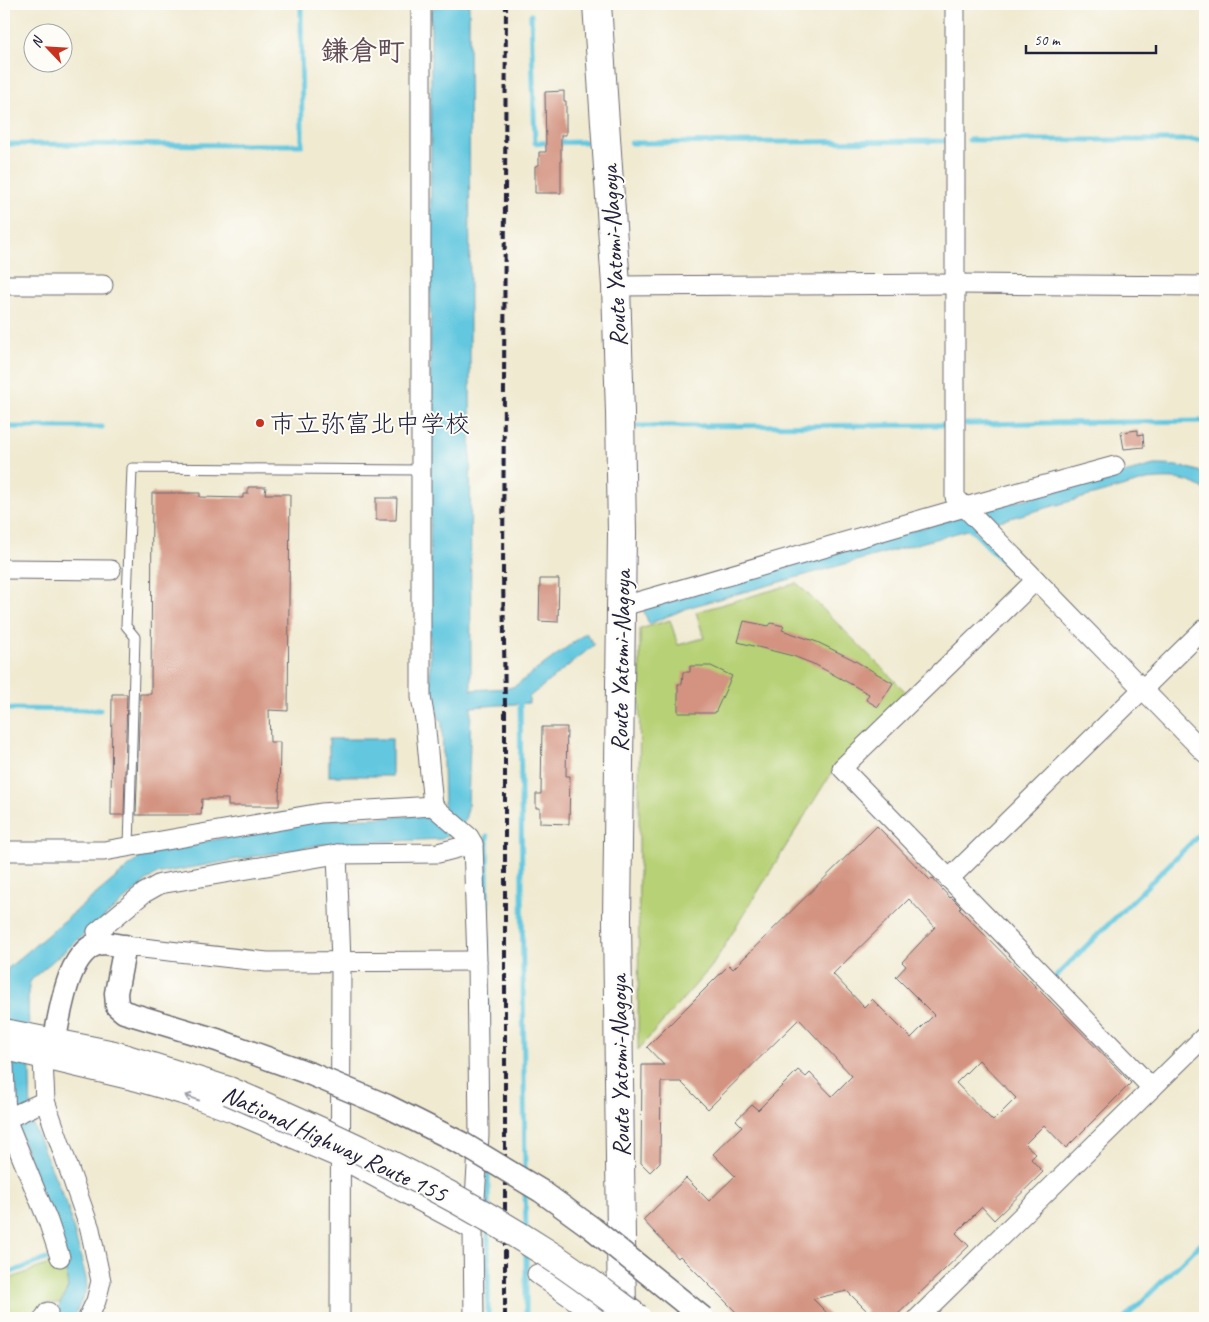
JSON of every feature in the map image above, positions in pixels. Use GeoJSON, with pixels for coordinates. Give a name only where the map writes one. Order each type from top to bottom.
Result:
{"type":"FeatureCollection","features":[{"type":"Feature","properties":{"kind":"main road","name":"Route Yatomi-Nagoya"},"geometry":{"type":"LineString","coordinates":[[597,4],[616,286],[620,413],[617,927],[623,1263],[622,1318]]}},
{"type":"Feature","properties":{"kind":"main road","name":"National Highway Route 155"},"geometry":{"type":"LineString","coordinates":[[4,1033],[45,1047],[114,1056],[229,1091],[318,1129],[444,1192],[546,1252],[637,1318]]}},
{"type":"Feature","properties":{"kind":"street"},"geometry":{"type":"LineString","coordinates":[[421,4],[421,697],[434,807],[469,839],[477,960],[479,1135],[473,1230],[474,1318]]}},
{"type":"Feature","properties":{"kind":"street"},"geometry":{"type":"LineString","coordinates":[[955,4],[955,497],[1205,753]]}},
{"type":"Feature","properties":{"kind":"street"},"geometry":{"type":"LineString","coordinates":[[616,286],[955,284],[1205,286]]}},
{"type":"Feature","properties":{"kind":"street"},"geometry":{"type":"LineString","coordinates":[[4,285],[103,285]]}},
{"type":"Feature","properties":{"kind":"street"},"geometry":{"type":"LineString","coordinates":[[620,607],[968,510],[1115,466]]}},
{"type":"Feature","properties":{"kind":"street"},"geometry":{"type":"LineString","coordinates":[[4,569],[120,570]]}},
{"type":"Feature","properties":{"kind":"street"},"geometry":{"type":"LineString","coordinates":[[1036,580],[842,768],[1152,1088]]}},
{"type":"Feature","properties":{"kind":"street"},"geometry":{"type":"LineString","coordinates":[[949,879],[1205,628]]}},
{"type":"Feature","properties":{"kind":"street"},"geometry":{"type":"LineString","coordinates":[[4,851],[104,851],[320,813],[434,807]]}},
{"type":"Feature","properties":{"kind":"street"},"geometry":{"type":"LineString","coordinates":[[101,943],[97,932],[144,894],[160,884],[337,854],[438,853],[469,839]]}},
{"type":"Feature","properties":{"kind":"street"},"geometry":{"type":"LineString","coordinates":[[337,854],[341,962],[340,1318]]}},
{"type":"Feature","properties":{"kind":"street"},"geometry":{"type":"LineString","coordinates":[[88,1318],[96,1301],[101,1281],[96,1254],[90,1229],[45,1101],[45,1047],[70,975],[78,959],[86,950],[101,943],[267,962],[477,960]]}},
{"type":"Feature","properties":{"kind":"street"},"geometry":{"type":"LineString","coordinates":[[125,946],[116,993],[117,1006],[124,1012],[217,1040],[310,1074],[404,1115],[463,1144],[541,1190],[592,1228],[703,1318]]}},
{"type":"Feature","properties":{"kind":"street"},"geometry":{"type":"LineString","coordinates":[[918,1318],[1205,1036]]}},
{"type":"Feature","properties":{"kind":"street"},"geometry":{"type":"LineString","coordinates":[[4,1050],[45,1047],[135,1081],[190,1097],[290,1136],[340,1158],[473,1230]]}},
{"type":"Feature","properties":{"kind":"street"},"geometry":{"type":"LineString","coordinates":[[4,1064],[5,1120],[48,1221],[60,1257]]}},
{"type":"Feature","properties":{"kind":"street"},"geometry":{"type":"LineString","coordinates":[[5,1120],[45,1101]]}},
{"type":"Feature","properties":{"kind":"street"},"geometry":{"type":"LineString","coordinates":[[537,1274],[600,1318]]}},
{"type":"Feature","properties":{"kind":"lane"},"geometry":{"type":"LineString","coordinates":[[129,847],[135,637],[126,626],[120,570],[132,468],[421,470]]}},
{"type":"Feature","properties":{"kind":"green space"},"geometry":{"type":"Polygon","coordinates":[[[797,583],[910,696],[833,770],[712,966],[638,1050],[640,629],[670,620],[678,645],[704,638],[696,612],[797,583]]]}},
{"type":"Feature","properties":{"kind":"green space"},"geometry":{"type":"Polygon","coordinates":[[[54,1262],[65,1263],[68,1288],[60,1303],[43,1304],[34,1318],[4,1318],[4,1281],[54,1262]]]}},
{"type":"Feature","properties":{"kind":"water"},"geometry":{"type":"Polygon","coordinates":[[[434,4],[469,4],[471,690],[515,686],[586,633],[594,645],[529,697],[529,703],[471,707],[468,808],[462,825],[453,833],[442,839],[325,844],[155,874],[34,977],[30,982],[28,993],[31,1120],[68,1208],[87,1288],[74,1318],[53,1318],[68,1288],[65,1263],[17,1125],[4,1031],[7,969],[146,852],[324,820],[435,815],[444,806],[442,723],[430,701],[431,12],[434,4]]]}},
{"type":"Feature","properties":{"kind":"water"},"geometry":{"type":"Polygon","coordinates":[[[1154,465],[1180,466],[1205,474],[1205,490],[1185,481],[1170,479],[1147,480],[690,607],[649,624],[643,609],[980,511],[1154,465]]]}},
{"type":"Feature","properties":{"kind":"water"},"geometry":{"type":"Polygon","coordinates":[[[329,739],[392,739],[392,776],[329,776],[329,739]]]}},
{"type":"Feature","properties":{"kind":"building"},"geometry":{"type":"Polygon","coordinates":[[[564,91],[564,101],[566,101],[566,135],[561,135],[561,193],[535,193],[535,166],[539,165],[539,152],[546,152],[545,92],[564,91]]]}},
{"type":"Feature","properties":{"kind":"building"},"geometry":{"type":"Polygon","coordinates":[[[1138,430],[1138,435],[1143,434],[1144,447],[1124,449],[1121,432],[1138,430]]]}},
{"type":"Feature","properties":{"kind":"building"},"geometry":{"type":"Polygon","coordinates":[[[248,487],[266,487],[265,494],[290,494],[288,711],[269,710],[270,742],[280,742],[279,806],[228,806],[228,799],[202,799],[201,815],[136,815],[140,694],[151,694],[152,493],[200,493],[200,497],[243,498],[243,494],[248,494],[248,487]]]}},
{"type":"Feature","properties":{"kind":"building"},"geometry":{"type":"Polygon","coordinates":[[[376,498],[397,498],[396,520],[376,520],[376,498]]]}},
{"type":"Feature","properties":{"kind":"building"},"geometry":{"type":"Polygon","coordinates":[[[540,579],[559,579],[558,622],[539,621],[540,579]]]}},
{"type":"Feature","properties":{"kind":"building"},"geometry":{"type":"Polygon","coordinates":[[[744,621],[769,626],[771,623],[784,626],[782,630],[817,642],[852,659],[893,683],[878,707],[866,700],[869,694],[816,665],[793,656],[738,642],[744,621]]]}},
{"type":"Feature","properties":{"kind":"building"},"geometry":{"type":"Polygon","coordinates":[[[690,666],[711,666],[732,676],[715,713],[678,713],[678,684],[682,684],[683,672],[690,672],[690,666]]]}},
{"type":"Feature","properties":{"kind":"building"},"geometry":{"type":"Polygon","coordinates":[[[112,694],[127,694],[124,815],[111,815],[112,694]]]}},
{"type":"Feature","properties":{"kind":"building"},"geometry":{"type":"Polygon","coordinates":[[[542,727],[567,727],[566,776],[570,776],[569,824],[540,823],[540,808],[536,808],[536,794],[541,794],[542,727]]]}},
{"type":"Feature","properties":{"kind":"building"},"geometry":{"type":"Polygon","coordinates":[[[877,826],[930,880],[932,878],[961,907],[959,909],[1131,1083],[1066,1148],[1044,1125],[1025,1144],[1036,1154],[1031,1159],[1043,1172],[994,1220],[982,1207],[956,1233],[969,1246],[894,1318],[860,1318],[867,1311],[847,1291],[813,1299],[832,1318],[742,1318],[680,1256],[678,1258],[643,1220],[686,1178],[709,1201],[735,1176],[713,1154],[742,1126],[736,1120],[752,1105],[758,1110],[798,1070],[806,1077],[810,1073],[832,1096],[852,1076],[799,1019],[708,1109],[681,1082],[661,1082],[660,1162],[650,1172],[641,1163],[642,1065],[664,1065],[647,1047],[729,965],[733,969],[877,826]],[[909,899],[833,974],[864,1007],[872,999],[911,1038],[934,1015],[896,977],[906,966],[902,962],[935,927],[909,899]],[[979,1060],[956,1083],[993,1121],[1016,1098],[979,1060]]]}},
{"type":"Feature","properties":{"kind":"waterway"},"geometry":{"type":"LineString","coordinates":[[4,144],[302,145],[301,9]]}},
{"type":"Feature","properties":{"kind":"waterway"},"geometry":{"type":"LineString","coordinates":[[531,15],[535,143],[585,142]]}},
{"type":"Feature","properties":{"kind":"waterway"},"geometry":{"type":"LineString","coordinates":[[969,140],[1205,140]]}},
{"type":"Feature","properties":{"kind":"waterway"},"geometry":{"type":"LineString","coordinates":[[631,143],[950,141]]}},
{"type":"Feature","properties":{"kind":"waterway"},"geometry":{"type":"LineString","coordinates":[[966,424],[1205,421]]}},
{"type":"Feature","properties":{"kind":"waterway"},"geometry":{"type":"LineString","coordinates":[[637,426],[948,425]]}},
{"type":"Feature","properties":{"kind":"waterway"},"geometry":{"type":"LineString","coordinates":[[4,427],[102,427]]}},
{"type":"Feature","properties":{"kind":"waterway"},"geometry":{"type":"LineString","coordinates":[[967,525],[1021,580]]}},
{"type":"Feature","properties":{"kind":"waterway"},"geometry":{"type":"LineString","coordinates":[[520,699],[525,1173]]}},
{"type":"Feature","properties":{"kind":"waterway"},"geometry":{"type":"LineString","coordinates":[[4,709],[100,710]]}},
{"type":"Feature","properties":{"kind":"waterway"},"geometry":{"type":"LineString","coordinates":[[1056,976],[1205,829]]}},
{"type":"Feature","properties":{"kind":"waterway"},"geometry":{"type":"LineString","coordinates":[[487,836],[487,1048]]}},
{"type":"Feature","properties":{"kind":"waterway"},"geometry":{"type":"LineString","coordinates":[[488,1166],[488,1208]]}},
{"type":"Feature","properties":{"kind":"waterway"},"geometry":{"type":"LineString","coordinates":[[525,1189],[526,1231]]}},
{"type":"Feature","properties":{"kind":"waterway"},"geometry":{"type":"LineString","coordinates":[[488,1226],[488,1318]]}},
{"type":"Feature","properties":{"kind":"waterway"},"geometry":{"type":"LineString","coordinates":[[1125,1318],[1205,1239]]}},
{"type":"Feature","properties":{"kind":"waterway"},"geometry":{"type":"LineString","coordinates":[[526,1252],[526,1318]]}},
{"type":"Feature","properties":{"kind":"waterway"},"geometry":{"type":"LineString","coordinates":[[4,1275],[46,1259]]}},
{"type":"Feature","properties":{"kind":"railway"},"geometry":{"type":"LineString","coordinates":[[505,1318],[505,707],[503,573],[506,4]]}},
{"type":"Feature","properties":{"kind":"place","name":"市立弥富北中学校"},"geometry":{"type":"Point","coordinates":[260,423]}},
{"type":"Feature","properties":{"kind":"district","name":"鎌倉町"},"geometry":{"type":"Point","coordinates":[363,50]}}]}
